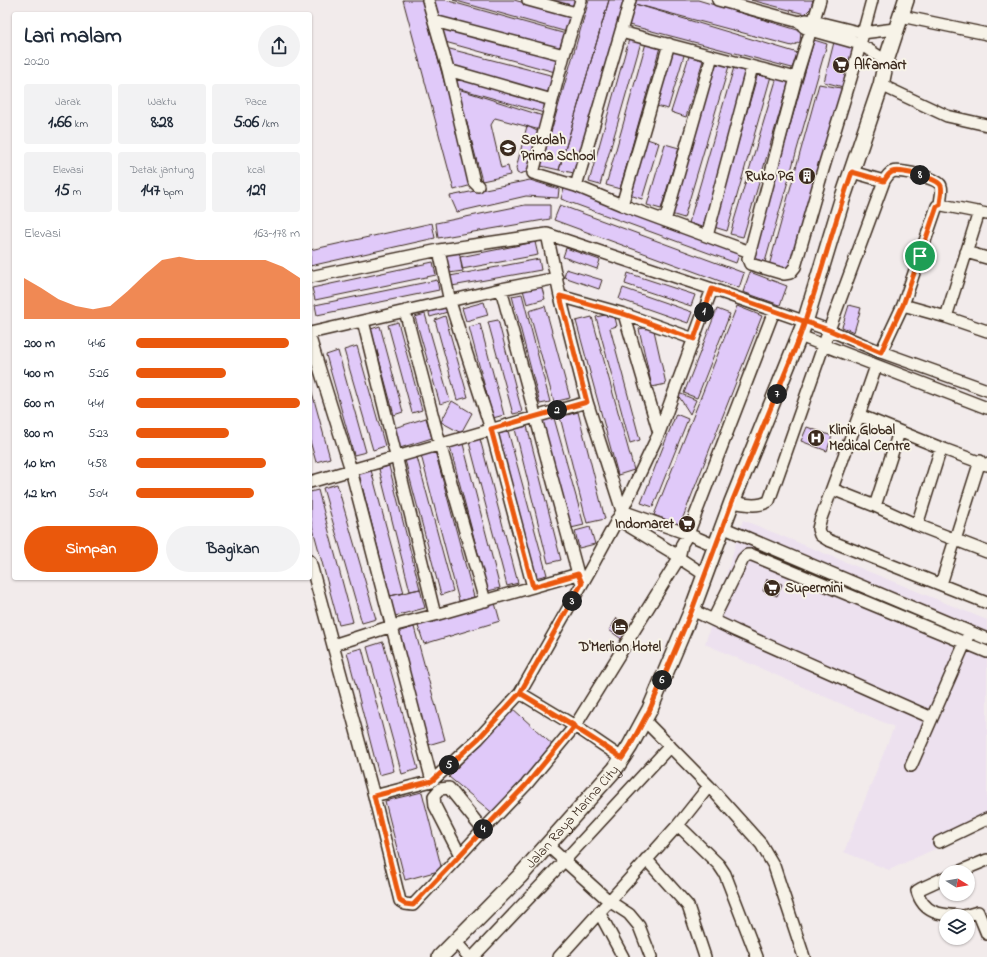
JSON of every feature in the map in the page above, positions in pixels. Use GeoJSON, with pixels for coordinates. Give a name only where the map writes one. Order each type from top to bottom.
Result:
{"type":"FeatureCollection","features":[{"type":"Feature","properties":{"kind":"main road","name":"Jalan Raya Marina City"},"geometry":{"type":"LineString","coordinates":[[440,957],[520,876],[615,769],[644,720],[692,610],[722,527],[803,329],[881,85],[886,61],[906,0]]}},
{"type":"Feature","properties":{"kind":"street"},"geometry":{"type":"LineString","coordinates":[[428,0],[448,70],[474,182],[478,186]]}},
{"type":"Feature","properties":{"kind":"street"},"geometry":{"type":"LineString","coordinates":[[528,0],[576,13]]}},
{"type":"Feature","properties":{"kind":"street"},"geometry":{"type":"LineString","coordinates":[[581,0],[564,55],[533,173],[576,186],[622,205],[750,252]]}},
{"type":"Feature","properties":{"kind":"street"},"geometry":{"type":"LineString","coordinates":[[576,186],[630,0]]}},
{"type":"Feature","properties":{"kind":"street"},"geometry":{"type":"LineString","coordinates":[[718,0],[800,22],[804,27],[812,26],[862,33],[898,23],[987,34]]}},
{"type":"Feature","properties":{"kind":"street"},"geometry":{"type":"LineString","coordinates":[[820,0],[796,78],[748,259],[750,264],[784,274],[790,273],[795,267],[872,0]]}},
{"type":"Feature","properties":{"kind":"street"},"geometry":{"type":"LineString","coordinates":[[434,21],[564,55]]}},
{"type":"Feature","properties":{"kind":"street"},"geometry":{"type":"LineString","coordinates":[[812,26],[860,44],[886,61]]}},
{"type":"Feature","properties":{"kind":"street"},"geometry":{"type":"LineString","coordinates":[[621,32],[796,78]]}},
{"type":"Feature","properties":{"kind":"street"},"geometry":{"type":"LineString","coordinates":[[622,205],[669,44]]}},
{"type":"Feature","properties":{"kind":"street"},"geometry":{"type":"LineString","coordinates":[[665,220],[712,56]]}},
{"type":"Feature","properties":{"kind":"street"},"geometry":{"type":"LineString","coordinates":[[707,236],[752,67]]}},
{"type":"Feature","properties":{"kind":"street"},"geometry":{"type":"LineString","coordinates":[[448,70],[552,100]]}},
{"type":"Feature","properties":{"kind":"street"},"geometry":{"type":"LineString","coordinates":[[881,85],[947,116],[987,125]]}},
{"type":"Feature","properties":{"kind":"street"},"geometry":{"type":"LineString","coordinates":[[732,502],[756,505],[769,501],[829,330],[884,181],[888,174],[893,171],[903,171],[939,181],[941,185],[940,205],[937,206],[903,305],[881,352]]}},
{"type":"Feature","properties":{"kind":"street"},"geometry":{"type":"LineString","coordinates":[[852,172],[884,181]]}},
{"type":"Feature","properties":{"kind":"street"},"geometry":{"type":"LineString","coordinates":[[940,205],[983,213],[966,252],[946,317]]}},
{"type":"Feature","properties":{"kind":"street"},"geometry":{"type":"LineString","coordinates":[[542,235],[557,278],[560,296],[587,402],[619,515],[705,575]]}},
{"type":"Feature","properties":{"kind":"street"},"geometry":{"type":"LineString","coordinates":[[312,277],[439,250],[542,235],[712,289],[774,311],[803,329],[824,345],[987,408]]}},
{"type":"Feature","properties":{"kind":"street"},"geometry":{"type":"LineString","coordinates":[[439,250],[450,302],[491,429],[533,587]]}},
{"type":"Feature","properties":{"kind":"street"},"geometry":{"type":"LineString","coordinates":[[966,252],[987,258]]}},
{"type":"Feature","properties":{"kind":"street"},"geometry":{"type":"LineString","coordinates":[[312,333],[502,289],[557,278]]}},
{"type":"Feature","properties":{"kind":"street"},"geometry":{"type":"LineString","coordinates":[[502,289],[580,579]]}},
{"type":"Feature","properties":{"kind":"street"},"geometry":{"type":"LineString","coordinates":[[374,796],[432,781],[478,739],[520,693],[580,579],[590,570],[619,515],[658,433],[712,289]]}},
{"type":"Feature","properties":{"kind":"street"},"geometry":{"type":"LineString","coordinates":[[560,296],[624,314],[694,339]]}},
{"type":"Feature","properties":{"kind":"street"},"geometry":{"type":"LineString","coordinates":[[903,305],[987,329]]}},
{"type":"Feature","properties":{"kind":"street"},"geometry":{"type":"LineString","coordinates":[[405,311],[440,444],[485,601]]}},
{"type":"Feature","properties":{"kind":"street"},"geometry":{"type":"LineString","coordinates":[[312,568],[374,796],[400,901],[405,904],[413,905],[526,785],[575,726],[679,558],[682,544],[688,534],[774,311]]}},
{"type":"Feature","properties":{"kind":"street"},"geometry":{"type":"LineString","coordinates":[[624,314],[658,433]]}},
{"type":"Feature","properties":{"kind":"street"},"geometry":{"type":"LineString","coordinates":[[363,321],[435,615]]}},
{"type":"Feature","properties":{"kind":"street"},"geometry":{"type":"LineString","coordinates":[[803,329],[829,330],[881,352],[987,390]]}},
{"type":"Feature","properties":{"kind":"street"},"geometry":{"type":"LineString","coordinates":[[312,344],[351,470],[432,781]]}},
{"type":"Feature","properties":{"kind":"street"},"geometry":{"type":"LineString","coordinates":[[876,366],[860,415],[818,529],[820,535],[823,538],[987,603]]}},
{"type":"Feature","properties":{"kind":"street"},"geometry":{"type":"LineString","coordinates":[[312,481],[587,402]]}},
{"type":"Feature","properties":{"kind":"street"},"geometry":{"type":"LineString","coordinates":[[860,415],[899,432],[984,463],[941,584]]}},
{"type":"Feature","properties":{"kind":"street"},"geometry":{"type":"LineString","coordinates":[[875,506],[899,432]]}},
{"type":"Feature","properties":{"kind":"street"},"geometry":{"type":"LineString","coordinates":[[917,525],[942,448]]}},
{"type":"Feature","properties":{"kind":"street"},"geometry":{"type":"LineString","coordinates":[[832,489],[917,525],[987,552]]}},
{"type":"Feature","properties":{"kind":"street"},"geometry":{"type":"LineString","coordinates":[[619,515],[688,534],[716,546]]}},
{"type":"Feature","properties":{"kind":"street"},"geometry":{"type":"LineString","coordinates":[[722,527],[987,639]]}},
{"type":"Feature","properties":{"kind":"street"},"geometry":{"type":"LineString","coordinates":[[713,620],[743,559],[747,555],[752,555],[987,652]]}},
{"type":"Feature","properties":{"kind":"street"},"geometry":{"type":"LineString","coordinates":[[333,645],[392,626],[533,587],[580,579]]}},
{"type":"Feature","properties":{"kind":"street"},"geometry":{"type":"LineString","coordinates":[[692,610],[932,718]]}},
{"type":"Feature","properties":{"kind":"street"},"geometry":{"type":"LineString","coordinates":[[911,766],[970,632]]}},
{"type":"Feature","properties":{"kind":"street"},"geometry":{"type":"LineString","coordinates":[[520,693],[575,726],[622,758]]}},
{"type":"Feature","properties":{"kind":"street"},"geometry":{"type":"LineString","coordinates":[[644,720],[709,786],[761,844],[774,866],[804,957]]}},
{"type":"Feature","properties":{"kind":"street"},"geometry":{"type":"LineString","coordinates":[[473,957],[670,746]]}},
{"type":"Feature","properties":{"kind":"street"},"geometry":{"type":"LineString","coordinates":[[563,956],[599,912],[678,825],[709,786]]}},
{"type":"Feature","properties":{"kind":"street"},"geometry":{"type":"LineString","coordinates":[[460,855],[435,806],[434,796],[440,789],[449,788],[483,830]]}},
{"type":"Feature","properties":{"kind":"street"},"geometry":{"type":"LineString","coordinates":[[939,842],[987,819]]}},
{"type":"Feature","properties":{"kind":"street"},"geometry":{"type":"LineString","coordinates":[[678,825],[719,865],[725,874],[757,957]]}},
{"type":"Feature","properties":{"kind":"street"},"geometry":{"type":"LineString","coordinates":[[548,845],[608,902],[629,914],[639,926],[651,957]]}},
{"type":"Feature","properties":{"kind":"street"},"geometry":{"type":"LineString","coordinates":[[646,859],[688,906],[705,957]]}},
{"type":"Feature","properties":{"kind":"street"},"geometry":{"type":"LineString","coordinates":[[975,865],[987,860]]}},
{"type":"Feature","properties":{"kind":"street"},"geometry":{"type":"LineString","coordinates":[[939,880],[918,891],[920,901],[926,908],[939,914]]}},
{"type":"Feature","properties":{"kind":"street"},"geometry":{"type":"LineString","coordinates":[[983,910],[987,934]]}},
{"type":"Feature","properties":{"kind":"street"},"geometry":{"type":"LineString","coordinates":[[599,912],[623,957]]}},
{"type":"Feature","properties":{"kind":"street"},"geometry":{"type":"LineString","coordinates":[[456,941],[469,957]]}},
{"type":"Feature","properties":{"kind":"shaded area"},"geometry":{"type":"Polygon","coordinates":[[[743,520],[987,620],[987,825],[889,870],[844,852],[894,727],[705,644],[743,520]]]}},
{"type":"Feature","properties":{"kind":"building"},"geometry":{"type":"Polygon","coordinates":[[[403,0],[422,0],[472,185],[454,190],[403,0]]]}},
{"type":"Feature","properties":{"kind":"building"},"geometry":{"type":"Polygon","coordinates":[[[432,0],[445,0],[566,34],[562,51],[438,18],[432,0]]]}},
{"type":"Feature","properties":{"kind":"building"},"geometry":{"type":"Polygon","coordinates":[[[453,0],[514,0],[572,16],[567,32],[453,0]]]}},
{"type":"Feature","properties":{"kind":"building"},"geometry":{"type":"Polygon","coordinates":[[[546,0],[576,0],[573,7],[546,0]]]}},
{"type":"Feature","properties":{"kind":"building"},"geometry":{"type":"Polygon","coordinates":[[[589,0],[609,0],[559,170],[541,166],[589,0]]]}},
{"type":"Feature","properties":{"kind":"building"},"geometry":{"type":"Polygon","coordinates":[[[609,0],[628,0],[579,174],[559,170],[609,0]]]}},
{"type":"Feature","properties":{"kind":"building"},"geometry":{"type":"Polygon","coordinates":[[[636,0],[698,0],[801,31],[800,42],[792,46],[635,4],[636,0]]]}},
{"type":"Feature","properties":{"kind":"building"},"geometry":{"type":"Polygon","coordinates":[[[751,0],[813,0],[811,8],[805,14],[751,0]]]}},
{"type":"Feature","properties":{"kind":"building"},"geometry":{"type":"Polygon","coordinates":[[[635,4],[798,53],[792,68],[629,25],[635,4]]]}},
{"type":"Feature","properties":{"kind":"building"},"geometry":{"type":"Polygon","coordinates":[[[439,26],[560,59],[555,72],[445,42],[439,26]]]}},
{"type":"Feature","properties":{"kind":"building"},"geometry":{"type":"Polygon","coordinates":[[[629,39],[641,42],[600,185],[589,182],[629,39]]]}},
{"type":"Feature","properties":{"kind":"building"},"geometry":{"type":"Polygon","coordinates":[[[814,40],[827,44],[765,262],[753,258],[814,40]]]}},
{"type":"Feature","properties":{"kind":"building","name":"Alfamart"},"geometry":{"type":"Polygon","coordinates":[[[834,42],[857,48],[847,88],[824,82],[834,42]]]}},
{"type":"Feature","properties":{"kind":"building"},"geometry":{"type":"Polygon","coordinates":[[[646,43],[660,47],[620,189],[606,185],[646,43]]]}},
{"type":"Feature","properties":{"kind":"building"},"geometry":{"type":"Polygon","coordinates":[[[446,48],[554,76],[549,94],[450,66],[446,48]]]}},
{"type":"Feature","properties":{"kind":"building"},"geometry":{"type":"Polygon","coordinates":[[[673,49],[685,52],[668,109],[656,106],[673,49]]]}},
{"type":"Feature","properties":{"kind":"building"},"geometry":{"type":"Polygon","coordinates":[[[690,53],[704,57],[686,117],[671,112],[690,53]]]}},
{"type":"Feature","properties":{"kind":"building"},"geometry":{"type":"Polygon","coordinates":[[[716,62],[729,66],[684,218],[671,214],[716,62]]]}},
{"type":"Feature","properties":{"kind":"building"},"geometry":{"type":"Polygon","coordinates":[[[734,67],[748,71],[703,227],[689,223],[734,67]]]}},
{"type":"Feature","properties":{"kind":"building"},"geometry":{"type":"Polygon","coordinates":[[[758,73],[771,76],[727,231],[714,227],[758,73]]]}},
{"type":"Feature","properties":{"kind":"building"},"geometry":{"type":"Polygon","coordinates":[[[454,76],[547,103],[544,113],[457,88],[454,76]]]}},
{"type":"Feature","properties":{"kind":"building"},"geometry":{"type":"Polygon","coordinates":[[[777,77],[789,81],[743,237],[730,234],[777,77]]]}},
{"type":"Feature","properties":{"kind":"building","name":"Ruko PG"},"geometry":{"type":"Polygon","coordinates":[[[819,84],[846,89],[790,273],[769,266],[819,84]]]}},
{"type":"Feature","properties":{"kind":"building"},"geometry":{"type":"Polygon","coordinates":[[[458,89],[543,116],[540,130],[495,118],[491,125],[501,168],[508,166],[510,175],[482,181],[458,89]]]}},
{"type":"Feature","properties":{"kind":"building"},"geometry":{"type":"Polygon","coordinates":[[[527,126],[541,133],[530,171],[519,174],[517,173],[516,168],[527,126]]]}},
{"type":"Feature","properties":{"kind":"building"},"geometry":{"type":"Polygon","coordinates":[[[647,139],[659,143],[642,199],[630,195],[647,139]]]}},
{"type":"Feature","properties":{"kind":"building"},"geometry":{"type":"Polygon","coordinates":[[[665,144],[679,148],[661,209],[647,205],[665,144]]]}},
{"type":"Feature","properties":{"kind":"building"},"geometry":{"type":"Polygon","coordinates":[[[530,180],[559,189],[558,198],[526,196],[457,212],[450,196],[530,180]]]}},
{"type":"Feature","properties":{"kind":"building"},"geometry":{"type":"Polygon","coordinates":[[[564,188],[740,252],[736,263],[561,199],[564,188]]]}},
{"type":"Feature","properties":{"kind":"building"},"geometry":{"type":"Polygon","coordinates":[[[525,205],[550,205],[550,219],[438,238],[436,223],[525,205]]]}},
{"type":"Feature","properties":{"kind":"building"},"geometry":{"type":"Polygon","coordinates":[[[560,205],[744,273],[739,288],[554,220],[560,205]]]}},
{"type":"Feature","properties":{"kind":"building"},"geometry":{"type":"Polygon","coordinates":[[[432,223],[435,238],[312,266],[312,250],[432,223]]]}},
{"type":"Feature","properties":{"kind":"building"},"geometry":{"type":"Polygon","coordinates":[[[535,242],[538,255],[462,269],[460,257],[535,242]]]}},
{"type":"Feature","properties":{"kind":"building"},"geometry":{"type":"Polygon","coordinates":[[[566,248],[600,260],[597,269],[563,257],[566,248]]]}},
{"type":"Feature","properties":{"kind":"building"},"geometry":{"type":"Polygon","coordinates":[[[459,251],[463,271],[449,273],[445,253],[459,251]]]}},
{"type":"Feature","properties":{"kind":"building"},"geometry":{"type":"Polygon","coordinates":[[[539,259],[541,270],[452,286],[450,276],[539,259]]]}},
{"type":"Feature","properties":{"kind":"building"},"geometry":{"type":"Polygon","coordinates":[[[433,262],[436,275],[315,300],[312,288],[433,262]]]}},
{"type":"Feature","properties":{"kind":"building"},"geometry":{"type":"Polygon","coordinates":[[[566,269],[602,280],[599,289],[564,277],[566,269]]]}},
{"type":"Feature","properties":{"kind":"building"},"geometry":{"type":"Polygon","coordinates":[[[750,272],[787,286],[780,305],[743,292],[750,272]]]}},
{"type":"Feature","properties":{"kind":"building"},"geometry":{"type":"Polygon","coordinates":[[[628,273],[695,295],[691,306],[625,284],[628,273]]]}},
{"type":"Feature","properties":{"kind":"building"},"geometry":{"type":"Polygon","coordinates":[[[437,280],[439,290],[317,315],[315,305],[437,280]]]}},
{"type":"Feature","properties":{"kind":"building"},"geometry":{"type":"Polygon","coordinates":[[[541,285],[545,299],[527,304],[523,290],[541,285]]]}},
{"type":"Feature","properties":{"kind":"building"},"geometry":{"type":"Polygon","coordinates":[[[623,288],[692,312],[688,323],[619,299],[623,288]]]}},
{"type":"Feature","properties":{"kind":"building"},"geometry":{"type":"Polygon","coordinates":[[[522,294],[550,402],[540,404],[512,296],[522,294]]]}},
{"type":"Feature","properties":{"kind":"building"},"geometry":{"type":"Polygon","coordinates":[[[484,302],[488,315],[466,321],[462,308],[484,302]]]}},
{"type":"Feature","properties":{"kind":"building"},"geometry":{"type":"Polygon","coordinates":[[[449,303],[451,311],[430,317],[428,309],[449,303]]]}},
{"type":"Feature","properties":{"kind":"building"},"geometry":{"type":"Polygon","coordinates":[[[849,305],[861,308],[854,332],[842,327],[849,305]]]}},
{"type":"Feature","properties":{"kind":"building"},"geometry":{"type":"Polygon","coordinates":[[[545,306],[570,398],[554,402],[529,311],[545,306]]]}},
{"type":"Feature","properties":{"kind":"building"},"geometry":{"type":"Polygon","coordinates":[[[737,306],[762,316],[680,525],[654,515],[737,306]]]}},
{"type":"Feature","properties":{"kind":"building"},"geometry":{"type":"Polygon","coordinates":[[[717,309],[730,314],[697,398],[684,393],[717,309]]]}},
{"type":"Feature","properties":{"kind":"building"},"geometry":{"type":"Polygon","coordinates":[[[614,313],[617,326],[610,328],[640,440],[630,443],[596,317],[614,313]]]}},
{"type":"Feature","properties":{"kind":"building"},"geometry":{"type":"Polygon","coordinates":[[[425,314],[450,401],[440,404],[415,317],[425,314]]]}},
{"type":"Feature","properties":{"kind":"building"},"geometry":{"type":"Polygon","coordinates":[[[445,316],[468,397],[457,400],[435,320],[445,316]]]}},
{"type":"Feature","properties":{"kind":"building"},"geometry":{"type":"Polygon","coordinates":[[[592,317],[634,470],[618,475],[576,321],[592,317]]]}},
{"type":"Feature","properties":{"kind":"building"},"geometry":{"type":"Polygon","coordinates":[[[498,320],[522,412],[513,414],[488,322],[498,320]]]}},
{"type":"Feature","properties":{"kind":"building"},"geometry":{"type":"Polygon","coordinates":[[[398,322],[422,410],[412,413],[388,325],[398,322]]]}},
{"type":"Feature","properties":{"kind":"building"},"geometry":{"type":"Polygon","coordinates":[[[480,324],[504,415],[493,418],[469,327],[480,324]]]}},
{"type":"Feature","properties":{"kind":"building"},"geometry":{"type":"Polygon","coordinates":[[[380,326],[403,412],[394,415],[371,329],[380,326]]]}},
{"type":"Feature","properties":{"kind":"building"},"geometry":{"type":"Polygon","coordinates":[[[653,326],[666,384],[652,387],[639,329],[653,326]]]}},
{"type":"Feature","properties":{"kind":"building"},"geometry":{"type":"Polygon","coordinates":[[[357,346],[385,446],[373,450],[344,350],[357,346]]]}},
{"type":"Feature","properties":{"kind":"building"},"geometry":{"type":"Polygon","coordinates":[[[338,351],[366,452],[354,455],[326,355],[338,351]]]}},
{"type":"Feature","properties":{"kind":"building"},"geometry":{"type":"Polygon","coordinates":[[[312,392],[330,458],[316,462],[312,448],[312,392]]]}},
{"type":"Feature","properties":{"kind":"building"},"geometry":{"type":"Polygon","coordinates":[[[676,392],[696,400],[690,414],[676,392]]]}},
{"type":"Feature","properties":{"kind":"building"},"geometry":{"type":"Polygon","coordinates":[[[452,401],[472,413],[461,433],[441,422],[452,401]]]}},
{"type":"Feature","properties":{"kind":"building"},"geometry":{"type":"Polygon","coordinates":[[[578,412],[605,519],[587,523],[560,417],[578,412]]]}},
{"type":"Feature","properties":{"kind":"building"},"geometry":{"type":"Polygon","coordinates":[[[676,414],[688,419],[653,507],[641,503],[676,414]]]}},
{"type":"Feature","properties":{"kind":"building"},"geometry":{"type":"Polygon","coordinates":[[[426,418],[432,438],[400,448],[394,428],[426,418]]]}},
{"type":"Feature","properties":{"kind":"building"},"geometry":{"type":"Polygon","coordinates":[[[554,418],[584,525],[571,528],[542,421],[554,418]]]}},
{"type":"Feature","properties":{"kind":"building"},"geometry":{"type":"Polygon","coordinates":[[[527,426],[561,560],[548,563],[515,429],[527,426]]]}},
{"type":"Feature","properties":{"kind":"building","name":"Klinik Global Medical Centre"},"geometry":{"type":"Polygon","coordinates":[[[807,427],[832,436],[827,451],[801,441],[807,427]]]}},
{"type":"Feature","properties":{"kind":"building"},"geometry":{"type":"Polygon","coordinates":[[[508,431],[547,575],[535,578],[496,435],[508,431]]]}},
{"type":"Feature","properties":{"kind":"building"},"geometry":{"type":"Polygon","coordinates":[[[480,439],[518,583],[507,586],[469,442],[480,439]]]}},
{"type":"Feature","properties":{"kind":"building"},"geometry":{"type":"Polygon","coordinates":[[[463,444],[500,588],[488,591],[450,447],[463,444]]]}},
{"type":"Feature","properties":{"kind":"building"},"geometry":{"type":"Polygon","coordinates":[[[435,451],[474,597],[459,601],[421,455],[435,451]]]}},
{"type":"Feature","properties":{"kind":"building"},"geometry":{"type":"Polygon","coordinates":[[[417,457],[453,591],[441,595],[405,460],[417,457]]]}},
{"type":"Feature","properties":{"kind":"building"},"geometry":{"type":"Polygon","coordinates":[[[389,466],[420,589],[410,591],[379,469],[389,466]]]}},
{"type":"Feature","properties":{"kind":"building"},"geometry":{"type":"Polygon","coordinates":[[[371,470],[404,593],[390,596],[359,474],[371,470]]]}},
{"type":"Feature","properties":{"kind":"building"},"geometry":{"type":"Polygon","coordinates":[[[337,484],[376,619],[362,623],[323,488],[337,484]]]}},
{"type":"Feature","properties":{"kind":"building"},"geometry":{"type":"Polygon","coordinates":[[[318,490],[353,622],[339,625],[312,525],[312,492],[318,490]]]}},
{"type":"Feature","properties":{"kind":"building"},"geometry":{"type":"Polygon","coordinates":[[[590,527],[595,544],[579,548],[575,531],[590,527]]]}},
{"type":"Feature","properties":{"kind":"building","name":"Supermini"},"geometry":{"type":"Polygon","coordinates":[[[767,579],[782,584],[777,596],[763,591],[767,579]]]}},
{"type":"Feature","properties":{"kind":"building"},"geometry":{"type":"Polygon","coordinates":[[[420,589],[425,608],[395,616],[390,596],[420,589]]]}},
{"type":"Feature","properties":{"kind":"building"},"geometry":{"type":"Polygon","coordinates":[[[495,603],[500,621],[424,644],[418,626],[495,603]]]}},
{"type":"Feature","properties":{"kind":"building","name":"D'Merlion Hotel"},"geometry":{"type":"Polygon","coordinates":[[[617,618],[631,630],[624,641],[609,630],[617,618]]]}},
{"type":"Feature","properties":{"kind":"building"},"geometry":{"type":"Polygon","coordinates":[[[414,627],[445,740],[428,745],[397,632],[414,627]]]}},
{"type":"Feature","properties":{"kind":"building"},"geometry":{"type":"Polygon","coordinates":[[[383,642],[418,769],[402,774],[367,647],[383,642]]]}},
{"type":"Feature","properties":{"kind":"building"},"geometry":{"type":"Polygon","coordinates":[[[362,648],[394,771],[379,775],[347,652],[362,648]]]}},
{"type":"Feature","properties":{"kind":"building"},"geometry":{"type":"Polygon","coordinates":[[[511,707],[556,748],[495,815],[449,777],[511,707]]]}},
{"type":"Feature","properties":{"kind":"building"},"geometry":{"type":"Polygon","coordinates":[[[422,792],[442,870],[405,880],[385,801],[422,792]]]}},
{"type":"Feature","properties":{"kind":"place","name":"Alfamart"},"geometry":{"type":"Point","coordinates":[841,65]}},
{"type":"Feature","properties":{"kind":"place","name":"Sekolah Prima School"},"geometry":{"type":"Point","coordinates":[508,148]}},
{"type":"Feature","properties":{"kind":"place","name":"Ruko PG"},"geometry":{"type":"Point","coordinates":[807,176]}},
{"type":"Feature","properties":{"kind":"place","name":"Klinik Global Medical Centre"},"geometry":{"type":"Point","coordinates":[816,438]}},
{"type":"Feature","properties":{"kind":"place","name":"Indomaret"},"geometry":{"type":"Point","coordinates":[687,524]}},
{"type":"Feature","properties":{"kind":"place","name":"Supermini"},"geometry":{"type":"Point","coordinates":[772,588]}},
{"type":"Feature","properties":{"kind":"place","name":"D'Merlion Hotel"},"geometry":{"type":"Point","coordinates":[620,627]}},
{"type":"Feature","properties":{"kind":"route"},"geometry":{"type":"LineString","coordinates":[[920,256],[903,305],[881,352],[829,330],[805,322],[712,289],[694,339],[624,314],[560,296],[587,402],[491,429],[533,587],[578,574],[582,583],[520,693],[575,726],[526,785],[413,905],[409,906],[400,901],[374,796],[432,781],[478,739],[520,693],[547,710],[575,726],[622,758],[630,746],[650,709],[692,610],[722,527],[797,344],[805,322],[815,292],[842,200],[852,172],[884,181],[888,174],[893,171],[903,171],[939,181],[941,185],[940,205],[937,206],[920,256]]}}]}
